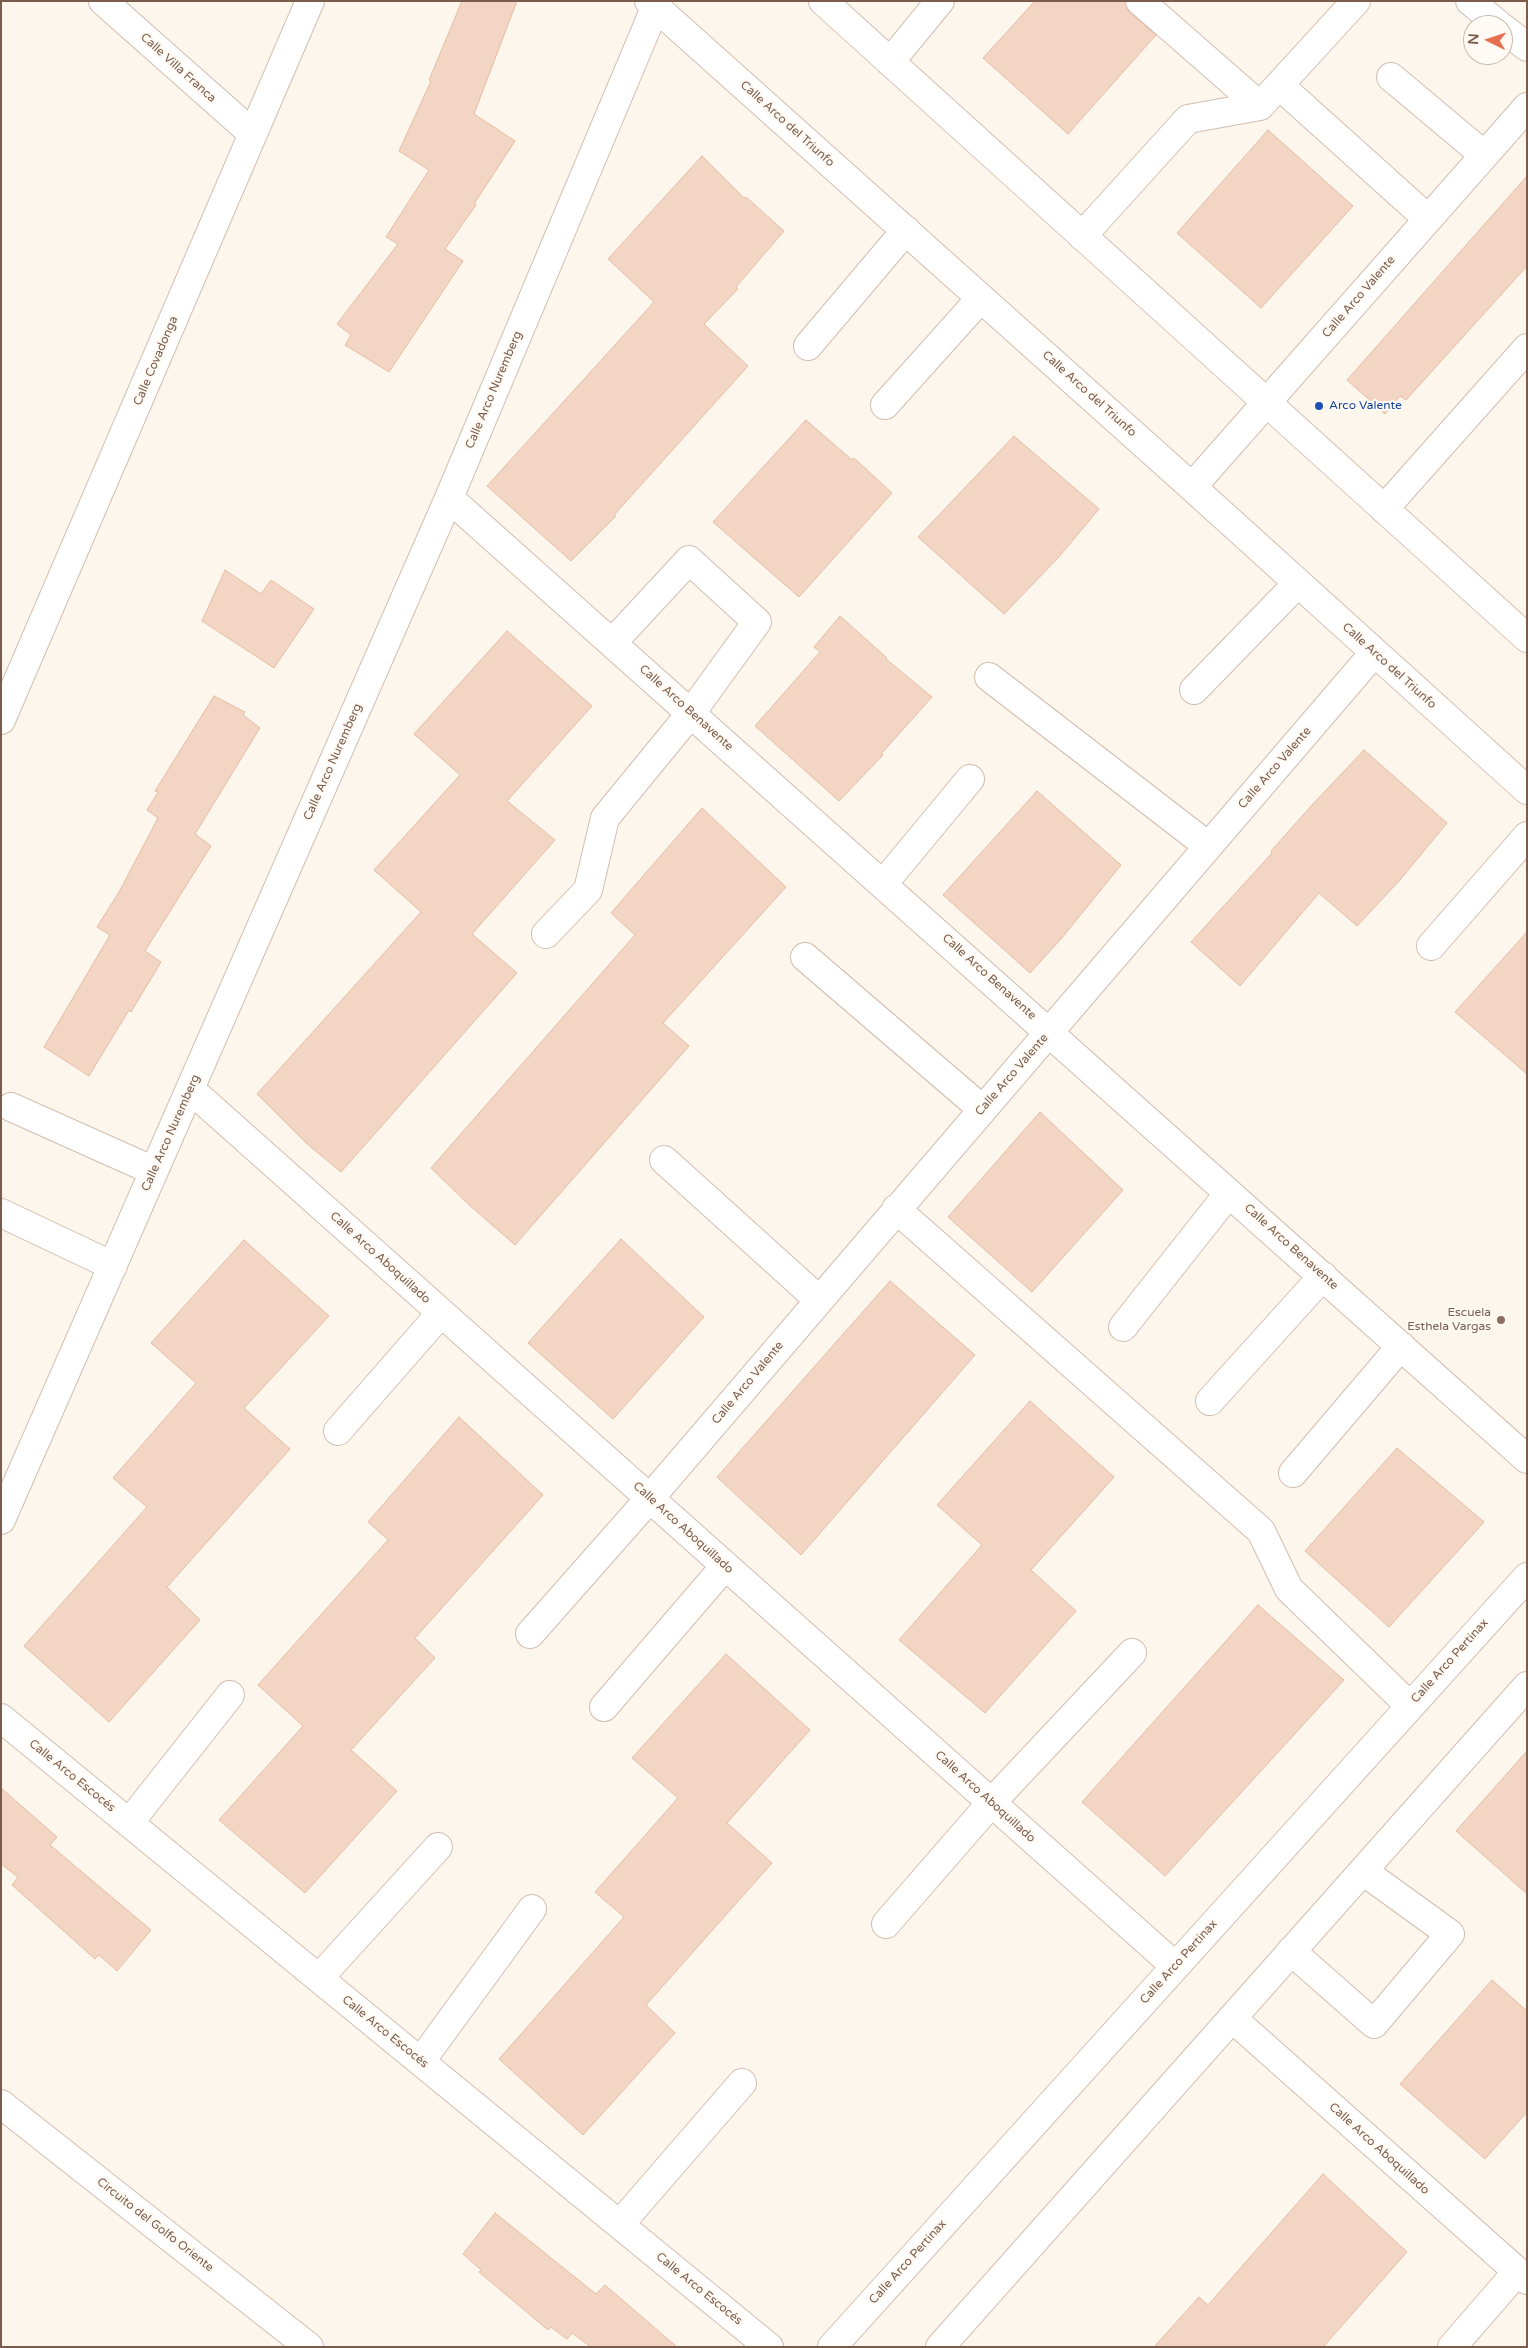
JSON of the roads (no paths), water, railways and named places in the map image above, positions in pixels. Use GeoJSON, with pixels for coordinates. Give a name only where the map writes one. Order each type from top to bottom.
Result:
{"type":"FeatureCollection","features":[{"type":"Feature","properties":{"kind":"street","name":"Calle Villa Franca"},"geometry":{"type":"LineString","coordinates":[[103,1],[253,134]]}},
{"type":"Feature","properties":{"kind":"street","name":"Calle Covadonga"},"geometry":{"type":"LineString","coordinates":[[1,720],[310,1]]}},
{"type":"Feature","properties":{"kind":"street"},"geometry":{"type":"LineString","coordinates":[[823,1],[1527,638]]}},
{"type":"Feature","properties":{"kind":"street"},"geometry":{"type":"LineString","coordinates":[[890,62],[940,1]]}},
{"type":"Feature","properties":{"kind":"street"},"geometry":{"type":"LineString","coordinates":[[1140,1],[1260,106]]}},
{"type":"Feature","properties":{"kind":"street"},"geometry":{"type":"LineString","coordinates":[[1082,236],[1188,119],[1260,106],[1356,1]]}},
{"type":"Feature","properties":{"kind":"street"},"geometry":{"type":"LineString","coordinates":[[1470,1],[1487,15]]}},
{"type":"Feature","properties":{"kind":"street","name":"Calle Arco del Triunfo"},"geometry":{"type":"LineString","coordinates":[[654,3],[1527,790]]}},
{"type":"Feature","properties":{"kind":"street","name":"Calle Arco Nuremberg"},"geometry":{"type":"LineString","coordinates":[[1,1520],[449,498],[654,3]]}},
{"type":"Feature","properties":{"kind":"street"},"geometry":{"type":"LineString","coordinates":[[1513,36],[1527,47]]}},
{"type":"Feature","properties":{"kind":"street"},"geometry":{"type":"LineString","coordinates":[[1391,77],[1484,155]]}},
{"type":"Feature","properties":{"kind":"street"},"geometry":{"type":"LineString","coordinates":[[1279,85],[1428,219]]}},
{"type":"Feature","properties":{"kind":"street","name":"Calle Arco Valente"},"geometry":{"type":"LineString","coordinates":[[1192,487],[1527,107]]}},
{"type":"Feature","properties":{"kind":"street"},"geometry":{"type":"LineString","coordinates":[[808,346],[906,230]]}},
{"type":"Feature","properties":{"kind":"street"},"geometry":{"type":"LineString","coordinates":[[886,405],[981,298]]}},
{"type":"Feature","properties":{"kind":"street"},"geometry":{"type":"LineString","coordinates":[[1384,509],[1527,348]]}},
{"type":"Feature","properties":{"kind":"street","name":"Calle Arco Benavente"},"geometry":{"type":"LineString","coordinates":[[449,498],[1050,1031],[1527,1459]]}},
{"type":"Feature","properties":{"kind":"street"},"geometry":{"type":"LineString","coordinates":[[546,934],[588,890],[605,818],[691,714],[757,622],[689,560],[612,643]]}},
{"type":"Feature","properties":{"kind":"street"},"geometry":{"type":"LineString","coordinates":[[1194,690],[1298,583]]}},
{"type":"Feature","properties":{"kind":"street","name":"Calle Arco Valente"},"geometry":{"type":"LineString","coordinates":[[530,1634],[650,1498],[1374,653]]}},
{"type":"Feature","properties":{"kind":"street"},"geometry":{"type":"LineString","coordinates":[[989,677],[1208,846]]}},
{"type":"Feature","properties":{"kind":"street"},"geometry":{"type":"LineString","coordinates":[[883,884],[970,779]]}},
{"type":"Feature","properties":{"kind":"street"},"geometry":{"type":"LineString","coordinates":[[1431,946],[1527,836]]}},
{"type":"Feature","properties":{"kind":"street"},"geometry":{"type":"LineString","coordinates":[[805,957],[982,1109]]}},
{"type":"Feature","properties":{"kind":"street","name":"Calle Arco Aboquillado"},"geometry":{"type":"LineString","coordinates":[[190,1089],[1175,1966]]}},
{"type":"Feature","properties":{"kind":"street"},"geometry":{"type":"LineString","coordinates":[[11,1107],[154,1171]]}},
{"type":"Feature","properties":{"kind":"street"},"geometry":{"type":"LineString","coordinates":[[664,1160],[819,1300]]}},
{"type":"Feature","properties":{"kind":"street"},"geometry":{"type":"LineString","coordinates":[[1123,1327],[1230,1193]]}},
{"type":"Feature","properties":{"kind":"street"},"geometry":{"type":"LineString","coordinates":[[896,1209],[1261,1531],[1289,1589],[1410,1706]]}},
{"type":"Feature","properties":{"kind":"street"},"geometry":{"type":"LineString","coordinates":[[1,1213],[113,1266]]}},
{"type":"Feature","properties":{"kind":"street"},"geometry":{"type":"LineString","coordinates":[[1210,1401],[1323,1276]]}},
{"type":"Feature","properties":{"kind":"street"},"geometry":{"type":"LineString","coordinates":[[338,1431],[441,1313]]}},
{"type":"Feature","properties":{"kind":"street"},"geometry":{"type":"LineString","coordinates":[[1293,1473],[1400,1346]]}},
{"type":"Feature","properties":{"kind":"street"},"geometry":{"type":"LineString","coordinates":[[604,1707],[725,1566]]}},
{"type":"Feature","properties":{"kind":"street","name":"Calle Arco Pertinax"},"geometry":{"type":"LineString","coordinates":[[832,2347],[1527,1577]]}},
{"type":"Feature","properties":{"kind":"street"},"geometry":{"type":"LineString","coordinates":[[886,1924],[991,1803],[1132,1652]]}},
{"type":"Feature","properties":{"kind":"street"},"geometry":{"type":"LineString","coordinates":[[947,2344],[1291,1951],[1527,1686]]}},
{"type":"Feature","properties":{"kind":"street"},"geometry":{"type":"LineString","coordinates":[[129,1823],[230,1695]]}},
{"type":"Feature","properties":{"kind":"street","name":"Calle Arco Escocés"},"geometry":{"type":"LineString","coordinates":[[1,1718],[770,2347]]}},
{"type":"Feature","properties":{"kind":"street"},"geometry":{"type":"LineString","coordinates":[[319,1978],[438,1847]]}},
{"type":"Feature","properties":{"kind":"street"},"geometry":{"type":"LineString","coordinates":[[1291,1951],[1374,2024],[1450,1934],[1363,1871]]}},
{"type":"Feature","properties":{"kind":"street"},"geometry":{"type":"LineString","coordinates":[[421,2061],[532,1909]]}},
{"type":"Feature","properties":{"kind":"street","name":"Calle Arco Aboquillado"},"geometry":{"type":"LineString","coordinates":[[1232,2018],[1521,2268]]}},
{"type":"Feature","properties":{"kind":"street"},"geometry":{"type":"LineString","coordinates":[[620,2224],[742,2083]]}},
{"type":"Feature","properties":{"kind":"street","name":"Circuito del Golfo Oriente"},"geometry":{"type":"LineString","coordinates":[[1,2104],[309,2347]]}},
{"type":"Feature","properties":{"kind":"street"},"geometry":{"type":"LineString","coordinates":[[1452,2347],[1521,2268]]}},
{"type":"Feature","properties":{"kind":"place","name":"Arco Valente"},"geometry":{"type":"Point","coordinates":[1319,406]}},
{"type":"Feature","properties":{"kind":"place","name":"Escuela Esthela Vargas"},"geometry":{"type":"Point","coordinates":[1501,1320]}}]}
